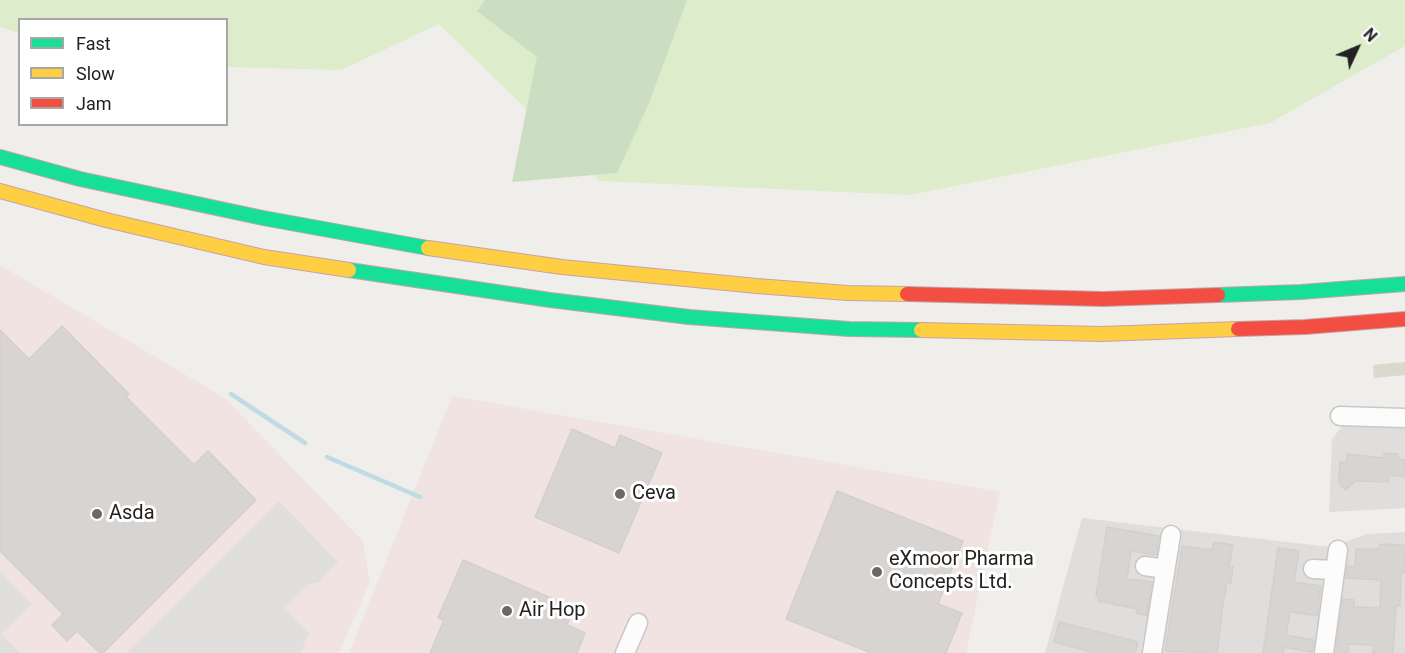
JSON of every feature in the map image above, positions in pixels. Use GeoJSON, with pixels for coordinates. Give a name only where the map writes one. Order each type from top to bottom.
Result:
{"type":"FeatureCollection","features":[{"type":"Feature","properties":{"kind":"highway"},"geometry":{"type":"LineString","coordinates":[[0,157],[80,178],[284,222],[442,251],[562,267],[757,286],[848,293],[1103,299],[1301,292],[1405,285]]}},
{"type":"Feature","properties":{"kind":"highway"},"geometry":{"type":"LineString","coordinates":[[192,188],[284,222]]}},
{"type":"Feature","properties":{"kind":"highway"},"geometry":{"type":"LineString","coordinates":[[0,191],[106,220],[264,257],[550,300],[689,317],[849,329],[1102,334],[1305,327],[1405,319]]}},
{"type":"Feature","properties":{"kind":"street"},"geometry":{"type":"LineString","coordinates":[[1352,422],[1405,418]]}},
{"type":"Feature","properties":{"kind":"street"},"geometry":{"type":"LineString","coordinates":[[1152,653],[1171,535]]}},
{"type":"Feature","properties":{"kind":"street"},"geometry":{"type":"LineString","coordinates":[[1324,653],[1338,550]]}},
{"type":"Feature","properties":{"kind":"street"},"geometry":{"type":"LineString","coordinates":[[1145,566],[1166,569]]}},
{"type":"Feature","properties":{"kind":"street"},"geometry":{"type":"LineString","coordinates":[[1313,569],[1334,570]]}},
{"type":"Feature","properties":{"kind":"street"},"geometry":{"type":"LineString","coordinates":[[625,653],[638,623]]}},
{"type":"Feature","properties":{"kind":"shaded area"},"geometry":{"type":"Polygon","coordinates":[[[0,265],[225,398],[363,541],[370,582],[339,653],[0,653],[0,265]]]}},
{"type":"Feature","properties":{"kind":"shaded area"},"geometry":{"type":"Polygon","coordinates":[[[1405,362],[1405,375],[1374,378],[1373,365],[1405,362]]]}},
{"type":"Feature","properties":{"kind":"shaded area"},"geometry":{"type":"Polygon","coordinates":[[[452,396],[1000,492],[966,653],[349,653],[452,396]]]}},
{"type":"Feature","properties":{"kind":"shaded area"},"geometry":{"type":"Polygon","coordinates":[[[1344,424],[1405,426],[1405,508],[1329,512],[1332,439],[1344,424]]]}},
{"type":"Feature","properties":{"kind":"shaded area"},"geometry":{"type":"Polygon","coordinates":[[[279,501],[338,562],[318,583],[309,584],[285,608],[310,634],[303,642],[306,646],[299,653],[126,653],[279,501]]]}},
{"type":"Feature","properties":{"kind":"shaded area"},"geometry":{"type":"Polygon","coordinates":[[[1082,518],[1330,547],[1367,534],[1405,532],[1405,653],[1045,653],[1082,518]]]}},
{"type":"Feature","properties":{"kind":"shaded area"},"geometry":{"type":"Polygon","coordinates":[[[0,571],[32,604],[1,634],[20,653],[0,653],[0,571]]]}},
{"type":"Feature","properties":{"kind":"green space"},"geometry":{"type":"Polygon","coordinates":[[[0,0],[1405,0],[1405,46],[1270,123],[910,195],[600,181],[439,24],[341,70],[228,67],[228,18],[18,18],[18,33],[0,27],[0,0]]]}},
{"type":"Feature","properties":{"kind":"green space"},"geometry":{"type":"Polygon","coordinates":[[[485,0],[687,0],[649,103],[617,173],[512,182],[537,57],[477,11],[485,0]]]}},
{"type":"Feature","properties":{"kind":"building","name":"Asda"},"geometry":{"type":"Polygon","coordinates":[[[62,326],[129,394],[126,397],[194,465],[208,451],[256,500],[103,653],[100,653],[77,631],[67,641],[52,625],[63,614],[0,551],[0,330],[29,359],[62,326]]]}},
{"type":"Feature","properties":{"kind":"building"},"geometry":{"type":"Polygon","coordinates":[[[572,429],[615,448],[620,435],[662,453],[619,553],[535,517],[572,429]]]}},
{"type":"Feature","properties":{"kind":"building"},"geometry":{"type":"Polygon","coordinates":[[[1384,453],[1398,454],[1398,459],[1405,460],[1405,477],[1389,475],[1388,482],[1356,481],[1345,490],[1339,482],[1340,462],[1347,462],[1347,454],[1384,458],[1384,453]]]}},
{"type":"Feature","properties":{"kind":"building","name":"eXmoor Pharma Concepts Ltd."},"geometry":{"type":"Polygon","coordinates":[[[837,491],[963,541],[938,604],[962,613],[946,653],[871,653],[786,619],[837,491]]]}},
{"type":"Feature","properties":{"kind":"building"},"geometry":{"type":"Polygon","coordinates":[[[1107,527],[1159,536],[1156,555],[1131,551],[1127,579],[1152,582],[1147,616],[1136,613],[1137,609],[1098,601],[1099,597],[1096,596],[1107,527]]]}},
{"type":"Feature","properties":{"kind":"building"},"geometry":{"type":"Polygon","coordinates":[[[1214,542],[1233,545],[1229,567],[1233,567],[1231,583],[1227,582],[1217,653],[1165,651],[1182,546],[1212,550],[1214,542]]]}},
{"type":"Feature","properties":{"kind":"building"},"geometry":{"type":"Polygon","coordinates":[[[1380,544],[1405,545],[1405,573],[1401,573],[1400,606],[1396,606],[1393,653],[1373,653],[1373,645],[1348,644],[1348,653],[1336,653],[1343,599],[1354,600],[1354,607],[1380,608],[1381,580],[1346,578],[1347,566],[1355,567],[1356,549],[1379,549],[1380,544]]]}},
{"type":"Feature","properties":{"kind":"building"},"geometry":{"type":"Polygon","coordinates":[[[1278,548],[1299,551],[1294,582],[1321,586],[1317,616],[1290,612],[1286,635],[1314,640],[1312,652],[1284,647],[1283,653],[1263,653],[1278,548]]]}},
{"type":"Feature","properties":{"kind":"building","name":"Air Hop"},"geometry":{"type":"Polygon","coordinates":[[[463,560],[574,608],[567,625],[585,633],[577,653],[430,653],[444,620],[438,618],[463,560]]]}},
{"type":"Feature","properties":{"kind":"building"},"geometry":{"type":"Polygon","coordinates":[[[1059,622],[1138,642],[1135,653],[1096,653],[1054,642],[1059,622]]]}},
{"type":"Feature","properties":{"kind":"waterway"},"geometry":{"type":"LineString","coordinates":[[231,394],[305,443]]}},
{"type":"Feature","properties":{"kind":"waterway"},"geometry":{"type":"LineString","coordinates":[[327,457],[420,497]]}},
{"type":"Feature","properties":{"kind":"traffic: fast"},"geometry":{"type":"LineString","coordinates":[[0,157],[80,179],[263,218],[428,248]]}},
{"type":"Feature","properties":{"kind":"traffic: fast"},"geometry":{"type":"LineString","coordinates":[[349,270],[550,300],[689,317],[849,329],[921,330]]}},
{"type":"Feature","properties":{"kind":"traffic: fast"},"geometry":{"type":"LineString","coordinates":[[1218,295],[1301,292],[1405,284]]}},
{"type":"Feature","properties":{"kind":"traffic: slow"},"geometry":{"type":"LineString","coordinates":[[0,191],[106,220],[264,257],[349,270]]}},
{"type":"Feature","properties":{"kind":"traffic: slow"},"geometry":{"type":"LineString","coordinates":[[428,248],[562,267],[757,286],[847,293],[907,294]]}},
{"type":"Feature","properties":{"kind":"traffic: slow"},"geometry":{"type":"LineString","coordinates":[[921,330],[1102,334],[1238,329]]}},
{"type":"Feature","properties":{"kind":"traffic: jam"},"geometry":{"type":"LineString","coordinates":[[907,294],[1103,299],[1218,295]]}},
{"type":"Feature","properties":{"kind":"traffic: jam"},"geometry":{"type":"LineString","coordinates":[[1238,329],[1305,327],[1405,319]]}},
{"type":"Feature","properties":{"kind":"place","name":"Ceva"},"geometry":{"type":"Point","coordinates":[620,494]}},
{"type":"Feature","properties":{"kind":"place","name":"Asda"},"geometry":{"type":"Point","coordinates":[97,514]}},
{"type":"Feature","properties":{"kind":"place","name":"eXmoor Pharma Concepts Ltd."},"geometry":{"type":"Point","coordinates":[877,572]}},
{"type":"Feature","properties":{"kind":"place","name":"Air Hop"},"geometry":{"type":"Point","coordinates":[507,611]}}]}
